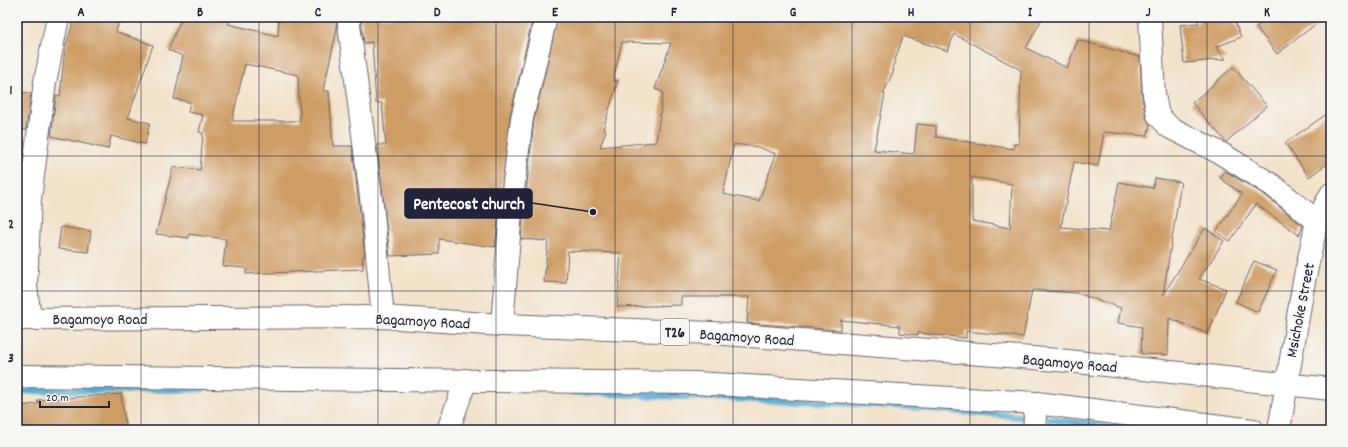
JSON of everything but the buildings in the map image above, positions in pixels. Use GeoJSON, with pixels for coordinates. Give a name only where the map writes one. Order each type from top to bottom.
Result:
{"type":"FeatureCollection","features":[{"type":"Feature","properties":{"kind":"main road"},"geometry":{"type":"LineString","coordinates":[[24,319],[22,279],[30,199],[45,82],[58,17]]}},
{"type":"Feature","properties":{"kind":"main road"},"geometry":{"type":"LineString","coordinates":[[348,17],[373,213],[383,317]]}},
{"type":"Feature","properties":{"kind":"main road"},"geometry":{"type":"LineString","coordinates":[[502,325],[512,198],[522,118],[546,17]]}},
{"type":"Feature","properties":{"kind":"main road"},"geometry":{"type":"LineString","coordinates":[[1150,17],[1154,95],[1158,115],[1169,127],[1222,154],[1272,184],[1317,221]]}},
{"type":"Feature","properties":{"kind":"main road","name":"Msichoke Street"},"geometry":{"type":"LineString","coordinates":[[1279,430],[1304,281],[1317,221],[1331,194]]}},
{"type":"Feature","properties":{"kind":"main road","name":"Bagamoyo Road"},"geometry":{"type":"LineString","coordinates":[[24,319],[383,317],[502,325],[714,333],[1058,360],[1331,389]]}},
{"type":"Feature","properties":{"kind":"main road"},"geometry":{"type":"LineString","coordinates":[[17,376],[695,383],[1036,403],[1215,428],[1253,430]]}},
{"type":"Feature","properties":{"kind":"main road"},"geometry":{"type":"LineString","coordinates":[[448,430],[466,380]]}},
{"type":"Feature","properties":{"kind":"main road"},"geometry":{"type":"LineString","coordinates":[[1034,430],[1036,403]]}},
{"type":"Feature","properties":{"kind":"waterway"},"geometry":{"type":"LineString","coordinates":[[17,391],[203,389]]}},
{"type":"Feature","properties":{"kind":"waterway"},"geometry":{"type":"LineString","coordinates":[[572,392],[888,405],[1024,417]]}},
{"type":"Feature","properties":{"kind":"waterway"},"geometry":{"type":"LineString","coordinates":[[1048,419],[1136,430]]}},
{"type":"Feature","properties":{"kind":"place","name":"Pentecost church"},"geometry":{"type":"Point","coordinates":[593,212]}}]}
